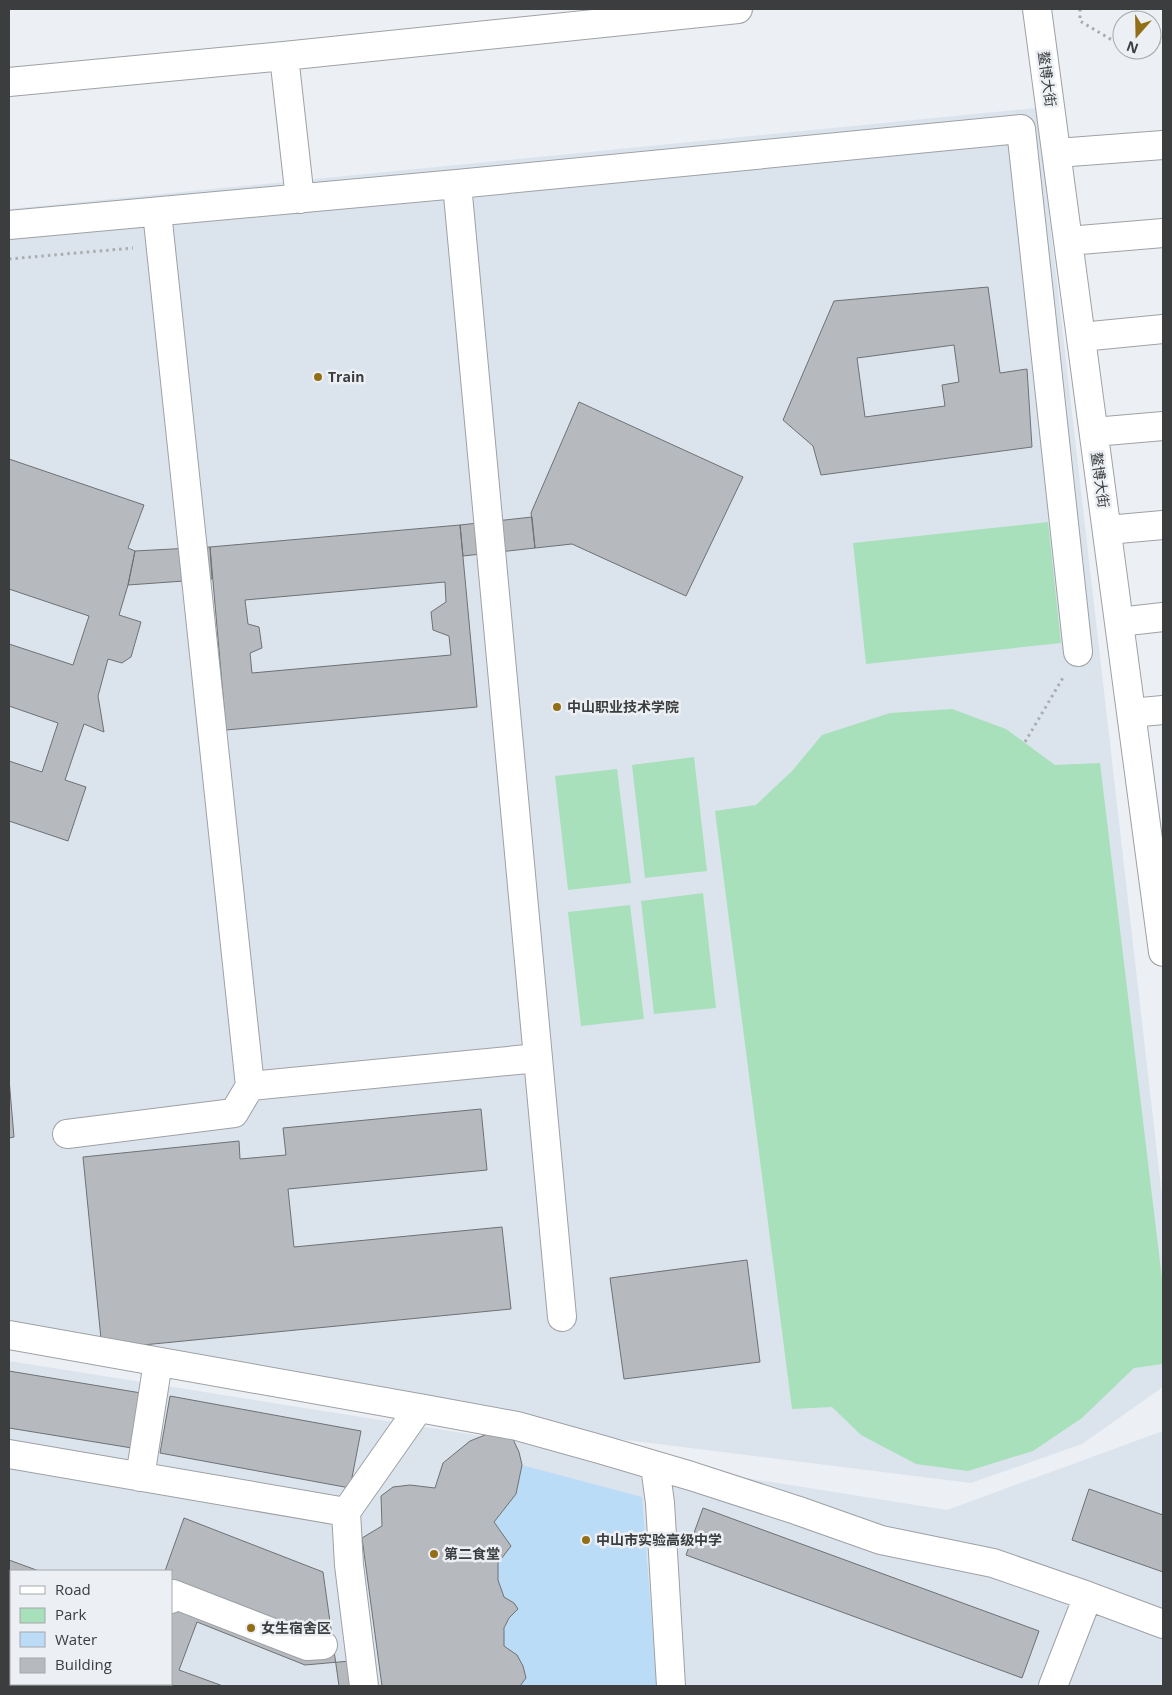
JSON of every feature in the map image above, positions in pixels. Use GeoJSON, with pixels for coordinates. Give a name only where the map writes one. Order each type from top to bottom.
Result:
{"type":"FeatureCollection","features":[{"type":"Feature","properties":{"kind":"street"},"geometry":{"type":"LineString","coordinates":[[9,82],[284,56],[738,9]]}},
{"type":"Feature","properties":{"kind":"street","name":"鳌博大街"},"geometry":{"type":"LineString","coordinates":[[1037,9],[1131,713],[1154,809],[1163,952]]}},
{"type":"Feature","properties":{"kind":"street"},"geometry":{"type":"LineString","coordinates":[[284,56],[300,199]]}},
{"type":"Feature","properties":{"kind":"street"},"geometry":{"type":"LineString","coordinates":[[9,225],[300,199],[1021,129],[1078,652]]}},
{"type":"Feature","properties":{"kind":"street"},"geometry":{"type":"LineString","coordinates":[[1057,153],[1163,145]]}},
{"type":"Feature","properties":{"kind":"street"},"geometry":{"type":"LineString","coordinates":[[457,184],[562,1317]]}},
{"type":"Feature","properties":{"kind":"street"},"geometry":{"type":"LineString","coordinates":[[67,1134],[234,1113],[250,1086],[157,212]]}},
{"type":"Feature","properties":{"kind":"street"},"geometry":{"type":"LineString","coordinates":[[1068,241],[1163,233]]}},
{"type":"Feature","properties":{"kind":"street"},"geometry":{"type":"LineString","coordinates":[[1081,337],[1163,329]]}},
{"type":"Feature","properties":{"kind":"street"},"geometry":{"type":"LineString","coordinates":[[1094,432],[1163,426]]}},
{"type":"Feature","properties":{"kind":"street"},"geometry":{"type":"LineString","coordinates":[[1107,530],[1163,525]]}},
{"type":"Feature","properties":{"kind":"street"},"geometry":{"type":"LineString","coordinates":[[1119,622],[1163,618]]}},
{"type":"Feature","properties":{"kind":"street"},"geometry":{"type":"LineString","coordinates":[[1131,713],[1163,710]]}},
{"type":"Feature","properties":{"kind":"street"},"geometry":{"type":"LineString","coordinates":[[250,1086],[538,1058]]}},
{"type":"Feature","properties":{"kind":"street"},"geometry":{"type":"LineString","coordinates":[[9,1335],[517,1426],[691,1476],[788,1507],[881,1540],[993,1563],[1163,1624]]}},
{"type":"Feature","properties":{"kind":"street"},"geometry":{"type":"LineString","coordinates":[[140,1477],[158,1362]]}},
{"type":"Feature","properties":{"kind":"street"},"geometry":{"type":"LineString","coordinates":[[364,1686],[349,1565],[346,1512],[419,1408]]}},
{"type":"Feature","properties":{"kind":"street"},"geometry":{"type":"LineString","coordinates":[[9,1454],[346,1512]]}},
{"type":"Feature","properties":{"kind":"street"},"geometry":{"type":"LineString","coordinates":[[655,1466],[660,1503],[671,1686]]}},
{"type":"Feature","properties":{"kind":"street"},"geometry":{"type":"LineString","coordinates":[[172,1596],[173,1594],[307,1646],[323,1645]]}},
{"type":"Feature","properties":{"kind":"street"},"geometry":{"type":"LineString","coordinates":[[1053,1686],[1088,1596]]}},
{"type":"Feature","properties":{"kind":"path"},"geometry":{"type":"LineString","coordinates":[[1080,9],[1080,21],[1112,40]]}},
{"type":"Feature","properties":{"kind":"path"},"geometry":{"type":"LineString","coordinates":[[9,259],[161,246]]}},
{"type":"Feature","properties":{"kind":"path"},"geometry":{"type":"LineString","coordinates":[[1025,742],[1078,652]]}},
{"type":"Feature","properties":{"kind":"shaded area","name":"中山职业技术学院"},"geometry":{"type":"Polygon","coordinates":[[[1037,108],[1163,1205],[1163,1387],[1082,1444],[971,1483],[450,1418],[9,1344],[9,209],[1037,108]]]}},
{"type":"Feature","properties":{"kind":"shaded area","name":"中山市实验高级中学"},"geometry":{"type":"Polygon","coordinates":[[[9,1361],[947,1510],[1163,1431],[1163,1686],[9,1686],[9,1361]]]}},
{"type":"Feature","properties":{"kind":"green space"},"geometry":{"type":"Polygon","coordinates":[[[1048,522],[1061,643],[866,664],[853,543],[1048,522]]]}},
{"type":"Feature","properties":{"kind":"green space"},"geometry":{"type":"Polygon","coordinates":[[[952,709],[1006,729],[1055,765],[1100,763],[1163,1287],[1163,1364],[1134,1368],[1082,1418],[1033,1451],[968,1471],[916,1464],[861,1435],[832,1407],[792,1409],[715,811],[756,805],[792,771],[822,735],[890,713],[952,709]]]}},
{"type":"Feature","properties":{"kind":"green space"},"geometry":{"type":"Polygon","coordinates":[[[694,757],[707,871],[645,878],[632,765],[694,757]]]}},
{"type":"Feature","properties":{"kind":"green space"},"geometry":{"type":"Polygon","coordinates":[[[617,769],[631,883],[568,890],[555,776],[617,769]]]}},
{"type":"Feature","properties":{"kind":"green space"},"geometry":{"type":"Polygon","coordinates":[[[703,893],[716,1008],[654,1014],[641,901],[703,893]]]}},
{"type":"Feature","properties":{"kind":"green space"},"geometry":{"type":"Polygon","coordinates":[[[630,905],[644,1019],[581,1026],[568,912],[630,905]]]}},
{"type":"Feature","properties":{"kind":"water"},"geometry":{"type":"Polygon","coordinates":[[[522,1465],[642,1497],[657,1686],[520,1686],[526,1678],[523,1667],[519,1659],[504,1646],[506,1626],[517,1609],[514,1603],[504,1597],[498,1580],[498,1563],[511,1546],[494,1522],[516,1494],[522,1465]]]}},
{"type":"Feature","properties":{"kind":"building"},"geometry":{"type":"Polygon","coordinates":[[[988,287],[1000,373],[1027,369],[1032,447],[821,475],[813,446],[783,420],[834,301],[988,287]],[[954,345],[857,358],[865,417],[945,406],[942,385],[959,382],[954,345]]]}},
{"type":"Feature","properties":{"kind":"building"},"geometry":{"type":"Polygon","coordinates":[[[579,402],[743,477],[686,596],[572,544],[535,548],[531,513],[579,402]]]}},
{"type":"Feature","properties":{"kind":"building"},"geometry":{"type":"Polygon","coordinates":[[[9,459],[144,505],[128,548],[135,551],[119,615],[141,622],[131,657],[122,663],[108,659],[98,696],[104,732],[84,724],[65,780],[86,787],[68,841],[9,821],[9,761],[42,772],[58,723],[9,706],[9,644],[73,665],[89,616],[9,589],[9,459]]]}},
{"type":"Feature","properties":{"kind":"building"},"geometry":{"type":"Polygon","coordinates":[[[532,517],[535,548],[463,556],[460,525],[532,517]]]}},
{"type":"Feature","properties":{"kind":"building"},"geometry":{"type":"Polygon","coordinates":[[[460,525],[477,707],[226,730],[210,547],[460,525]],[[445,582],[245,600],[248,624],[259,627],[262,648],[250,653],[252,673],[451,655],[449,636],[433,630],[431,612],[446,602],[445,582]]]}},
{"type":"Feature","properties":{"kind":"building"},"geometry":{"type":"Polygon","coordinates":[[[210,547],[212,579],[128,585],[135,551],[210,547]]]}},
{"type":"Feature","properties":{"kind":"building"},"geometry":{"type":"Polygon","coordinates":[[[9,1079],[14,1137],[9,1138],[9,1079]]]}},
{"type":"Feature","properties":{"kind":"building"},"geometry":{"type":"Polygon","coordinates":[[[481,1109],[487,1170],[288,1189],[294,1247],[502,1227],[511,1309],[102,1349],[83,1157],[239,1141],[240,1159],[286,1155],[283,1128],[481,1109]]]}},
{"type":"Feature","properties":{"kind":"building"},"geometry":{"type":"Polygon","coordinates":[[[747,1260],[760,1362],[624,1379],[610,1278],[747,1260]]]}},
{"type":"Feature","properties":{"kind":"building"},"geometry":{"type":"Polygon","coordinates":[[[9,1371],[141,1393],[132,1448],[9,1428],[9,1371]]]}},
{"type":"Feature","properties":{"kind":"building"},"geometry":{"type":"Polygon","coordinates":[[[170,1396],[361,1431],[350,1488],[160,1453],[170,1396]]]}},
{"type":"Feature","properties":{"kind":"building","name":"第二食堂"},"geometry":{"type":"Polygon","coordinates":[[[495,1431],[511,1435],[519,1452],[522,1465],[516,1494],[494,1522],[511,1546],[498,1563],[498,1580],[504,1597],[514,1603],[518,1609],[509,1618],[504,1628],[504,1646],[517,1655],[523,1666],[526,1678],[520,1686],[382,1686],[362,1538],[382,1526],[381,1496],[393,1487],[410,1485],[435,1488],[443,1463],[470,1441],[495,1431]]]}},
{"type":"Feature","properties":{"kind":"building"},"geometry":{"type":"Polygon","coordinates":[[[1089,1489],[1163,1515],[1163,1572],[1072,1540],[1089,1489]]]}},
{"type":"Feature","properties":{"kind":"building"},"geometry":{"type":"Polygon","coordinates":[[[703,1508],[1039,1631],[1022,1678],[686,1555],[703,1508]]]}},
{"type":"Feature","properties":{"kind":"building","name":"女生宿舍区"},"geometry":{"type":"Polygon","coordinates":[[[184,1518],[323,1572],[339,1686],[9,1686],[9,1560],[36,1570],[10,1570],[10,1685],[172,1685],[172,1570],[165,1570],[184,1518]]]}},
{"type":"Feature","properties":{"kind":"building"},"geometry":{"type":"Polygon","coordinates":[[[9,1607],[10,1665],[9,1665],[9,1607]]]}},
{"type":"Feature","properties":{"kind":"building"},"geometry":{"type":"Polygon","coordinates":[[[197,1622],[305,1665],[350,1661],[352,1686],[223,1686],[179,1670],[197,1622]]]}},
{"type":"Feature","properties":{"kind":"building"},"geometry":{"type":"Polygon","coordinates":[[[66,1685],[130,1685],[130,1686],[66,1685]]]}},
{"type":"Feature","properties":{"kind":"place","name":"Train"},"geometry":{"type":"Point","coordinates":[318,377]}},
{"type":"Feature","properties":{"kind":"place","name":"中山职业技术学院"},"geometry":{"type":"Point","coordinates":[557,707]}},
{"type":"Feature","properties":{"kind":"place","name":"中山市实验高级中学"},"geometry":{"type":"Point","coordinates":[586,1540]}},
{"type":"Feature","properties":{"kind":"place","name":"第二食堂"},"geometry":{"type":"Point","coordinates":[434,1554]}},
{"type":"Feature","properties":{"kind":"place","name":"女生宿舍区"},"geometry":{"type":"Point","coordinates":[251,1628]}}]}
